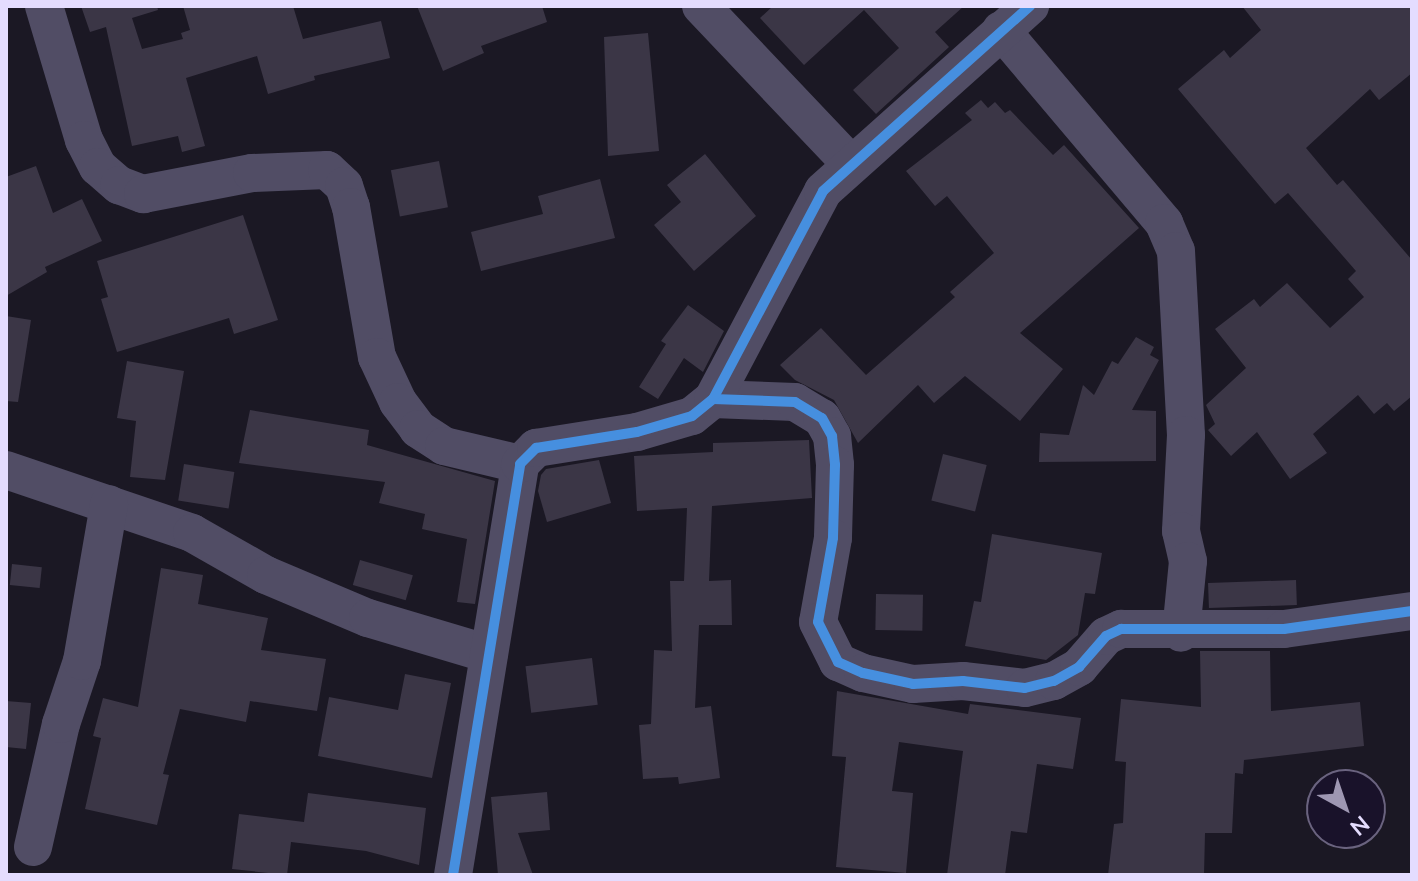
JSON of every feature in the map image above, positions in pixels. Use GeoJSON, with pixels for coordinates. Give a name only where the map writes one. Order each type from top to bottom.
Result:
{"type":"FeatureCollection","features":[{"type":"Feature","properties":{"kind":"street"},"geometry":{"type":"LineString","coordinates":[[44,6],[84,140],[98,167],[119,185],[143,194],[252,173],[327,170],[344,186],[351,207],[377,357],[398,402],[418,429],[444,446],[520,464]]}},
{"type":"Feature","properties":{"kind":"street"},"geometry":{"type":"LineString","coordinates":[[701,6],[849,162]]}},
{"type":"Feature","properties":{"kind":"street"},"geometry":{"type":"LineString","coordinates":[[453,875],[520,464],[536,448],[637,432],[692,416],[713,399],[823,191],[849,162],[1030,6]]}},
{"type":"Feature","properties":{"kind":"street"},"geometry":{"type":"LineString","coordinates":[[1001,30],[1164,223],[1176,251],[1186,435],[1181,531],[1188,561],[1181,633]]}},
{"type":"Feature","properties":{"kind":"street"},"geometry":{"type":"LineString","coordinates":[[713,399],[795,402],[822,418],[832,436],[833,538],[818,622],[838,662],[913,684],[963,681],[1025,688],[1079,667],[1106,636],[1121,629],[1144,626],[1181,633],[1284,629],[1412,611]]}},
{"type":"Feature","properties":{"kind":"street"},"geometry":{"type":"LineString","coordinates":[[6,470],[192,533],[266,575],[368,618],[489,654]]}},
{"type":"Feature","properties":{"kind":"street"},"geometry":{"type":"LineString","coordinates":[[33,847],[61,724],[82,661],[109,504]]}},
{"type":"Feature","properties":{"kind":"building"},"geometry":{"type":"Polygon","coordinates":[[[81,6],[157,6],[158,10],[132,18],[142,49],[183,39],[181,33],[190,30],[183,6],[293,6],[303,39],[381,21],[390,58],[314,76],[315,80],[268,94],[257,56],[186,78],[205,146],[182,152],[178,136],[132,146],[106,27],[90,32],[81,6]]]}},
{"type":"Feature","properties":{"kind":"building"},"geometry":{"type":"Polygon","coordinates":[[[417,6],[542,6],[547,22],[481,46],[484,53],[443,71],[417,6]]]}},
{"type":"Feature","properties":{"kind":"building"},"geometry":{"type":"Polygon","coordinates":[[[773,6],[964,6],[935,32],[949,47],[876,114],[853,90],[899,48],[864,10],[804,65],[760,18],[773,6]]]}},
{"type":"Feature","properties":{"kind":"building"},"geometry":{"type":"Polygon","coordinates":[[[1242,6],[1412,6],[1412,73],[1379,100],[1370,89],[1306,148],[1337,185],[1343,180],[1412,260],[1412,396],[1394,411],[1387,403],[1374,414],[1358,395],[1313,434],[1327,453],[1290,479],[1257,432],[1231,456],[1208,430],[1215,424],[1206,405],[1246,368],[1215,329],[1254,299],[1260,307],[1287,283],[1330,328],[1364,297],[1348,279],[1356,271],[1288,193],[1275,204],[1178,89],[1224,50],[1230,58],[1261,30],[1242,6]]]}},
{"type":"Feature","properties":{"kind":"building"},"geometry":{"type":"Polygon","coordinates":[[[648,33],[659,151],[608,156],[604,37],[648,33]]]}},
{"type":"Feature","properties":{"kind":"building"},"geometry":{"type":"Polygon","coordinates":[[[981,100],[988,108],[995,102],[1005,113],[1010,110],[1053,155],[1064,145],[1139,228],[1020,333],[1063,369],[1020,421],[965,376],[934,403],[918,385],[858,443],[834,400],[795,380],[780,365],[821,328],[866,375],[955,297],[950,292],[994,253],[947,196],[935,206],[906,171],[972,120],[965,113],[981,100]]]}},
{"type":"Feature","properties":{"kind":"building"},"geometry":{"type":"Polygon","coordinates":[[[705,154],[756,216],[694,271],[654,225],[681,202],[667,185],[705,154]]]}},
{"type":"Feature","properties":{"kind":"building"},"geometry":{"type":"Polygon","coordinates":[[[439,161],[448,207],[400,216],[391,170],[439,161]]]}},
{"type":"Feature","properties":{"kind":"building"},"geometry":{"type":"Polygon","coordinates":[[[36,166],[53,213],[82,199],[102,241],[45,267],[47,272],[6,296],[6,177],[36,166]]]}},
{"type":"Feature","properties":{"kind":"building"},"geometry":{"type":"Polygon","coordinates":[[[600,179],[615,238],[481,271],[471,232],[543,214],[538,196],[600,179]]]}},
{"type":"Feature","properties":{"kind":"building"},"geometry":{"type":"Polygon","coordinates":[[[243,215],[278,320],[234,334],[229,318],[117,352],[101,299],[108,297],[97,261],[243,215]]]}},
{"type":"Feature","properties":{"kind":"building"},"geometry":{"type":"Polygon","coordinates":[[[688,305],[724,331],[703,372],[684,358],[658,399],[639,387],[666,344],[661,341],[688,305]]]}},
{"type":"Feature","properties":{"kind":"building"},"geometry":{"type":"Polygon","coordinates":[[[6,316],[31,320],[18,402],[6,401],[6,316]]]}},
{"type":"Feature","properties":{"kind":"building"},"geometry":{"type":"Polygon","coordinates":[[[1136,337],[1154,347],[1150,355],[1159,360],[1132,410],[1156,411],[1156,461],[1039,462],[1040,433],[1069,435],[1083,385],[1094,395],[1112,361],[1118,364],[1136,337]]]}},
{"type":"Feature","properties":{"kind":"building"},"geometry":{"type":"Polygon","coordinates":[[[127,361],[184,371],[165,480],[130,477],[136,421],[117,418],[127,361]]]}},
{"type":"Feature","properties":{"kind":"building"},"geometry":{"type":"Polygon","coordinates":[[[250,410],[369,430],[367,445],[495,481],[475,604],[457,602],[467,539],[422,529],[425,514],[379,503],[385,482],[239,463],[250,410]]]}},
{"type":"Feature","properties":{"kind":"building"},"geometry":{"type":"Polygon","coordinates":[[[809,440],[812,498],[712,506],[709,581],[731,580],[732,625],[699,625],[695,708],[711,706],[720,778],[679,784],[678,777],[643,779],[639,725],[651,724],[654,650],[672,651],[670,581],[684,581],[687,508],[637,511],[634,456],[713,452],[713,443],[809,440]]]}},
{"type":"Feature","properties":{"kind":"building"},"geometry":{"type":"Polygon","coordinates":[[[943,454],[987,465],[975,511],[931,501],[943,454]]]}},
{"type":"Feature","properties":{"kind":"building"},"geometry":{"type":"Polygon","coordinates":[[[599,460],[611,503],[547,522],[538,491],[541,475],[546,469],[599,460]]]}},
{"type":"Feature","properties":{"kind":"building"},"geometry":{"type":"Polygon","coordinates":[[[184,464],[234,472],[229,509],[178,501],[184,464]]]}},
{"type":"Feature","properties":{"kind":"building"},"geometry":{"type":"Polygon","coordinates":[[[992,534],[1102,553],[1095,594],[1085,593],[1078,635],[1046,660],[965,646],[974,601],[981,602],[992,534]]]}},
{"type":"Feature","properties":{"kind":"building"},"geometry":{"type":"Polygon","coordinates":[[[360,560],[413,575],[406,600],[353,585],[360,560]]]}},
{"type":"Feature","properties":{"kind":"building"},"geometry":{"type":"Polygon","coordinates":[[[12,564],[42,567],[40,588],[10,585],[12,564]]]}},
{"type":"Feature","properties":{"kind":"building"},"geometry":{"type":"Polygon","coordinates":[[[161,568],[203,575],[198,604],[268,618],[261,650],[326,659],[317,711],[250,701],[246,722],[180,709],[163,774],[169,775],[157,825],[85,809],[101,738],[93,736],[103,698],[138,707],[161,568]]]}},
{"type":"Feature","properties":{"kind":"building"},"geometry":{"type":"Polygon","coordinates":[[[1296,580],[1297,605],[1209,608],[1208,583],[1296,580]]]}},
{"type":"Feature","properties":{"kind":"building"},"geometry":{"type":"Polygon","coordinates":[[[876,594],[923,595],[922,631],[875,630],[876,594]]]}},
{"type":"Feature","properties":{"kind":"building"},"geometry":{"type":"Polygon","coordinates":[[[1200,651],[1270,651],[1271,711],[1360,702],[1364,746],[1244,760],[1243,774],[1235,773],[1232,833],[1205,833],[1204,875],[1108,875],[1114,824],[1123,823],[1126,762],[1115,761],[1121,699],[1201,707],[1200,651]]]}},
{"type":"Feature","properties":{"kind":"building"},"geometry":{"type":"Polygon","coordinates":[[[592,658],[598,705],[531,713],[525,666],[592,658]]]}},
{"type":"Feature","properties":{"kind":"building"},"geometry":{"type":"Polygon","coordinates":[[[405,674],[451,683],[432,778],[318,756],[329,697],[398,710],[405,674]]]}},
{"type":"Feature","properties":{"kind":"building"},"geometry":{"type":"Polygon","coordinates":[[[837,691],[968,714],[970,704],[1081,718],[1073,769],[1037,764],[1027,833],[1011,831],[1005,875],[947,875],[963,751],[899,742],[892,791],[913,793],[906,873],[836,867],[846,757],[832,756],[837,691]]]}},
{"type":"Feature","properties":{"kind":"building"},"geometry":{"type":"Polygon","coordinates":[[[6,701],[31,703],[26,749],[6,747],[6,701]]]}},
{"type":"Feature","properties":{"kind":"building"},"geometry":{"type":"Polygon","coordinates":[[[547,792],[550,830],[518,833],[533,875],[498,875],[491,797],[547,792]]]}},
{"type":"Feature","properties":{"kind":"building"},"geometry":{"type":"Polygon","coordinates":[[[308,793],[426,808],[419,865],[366,851],[291,842],[287,875],[232,869],[239,814],[304,822],[308,793]]]}},
{"type":"Feature","properties":{"kind":"cycle path"},"geometry":{"type":"LineString","coordinates":[[453,875],[520,464],[536,448],[637,432],[692,416],[713,399],[823,191],[1030,6]]}},
{"type":"Feature","properties":{"kind":"cycle path"},"geometry":{"type":"LineString","coordinates":[[713,399],[795,402],[822,418],[832,436],[835,465],[833,538],[818,622],[838,662],[863,673],[913,684],[963,681],[1025,688],[1054,681],[1079,667],[1106,636],[1121,629],[1284,629],[1412,611]]}}]}
